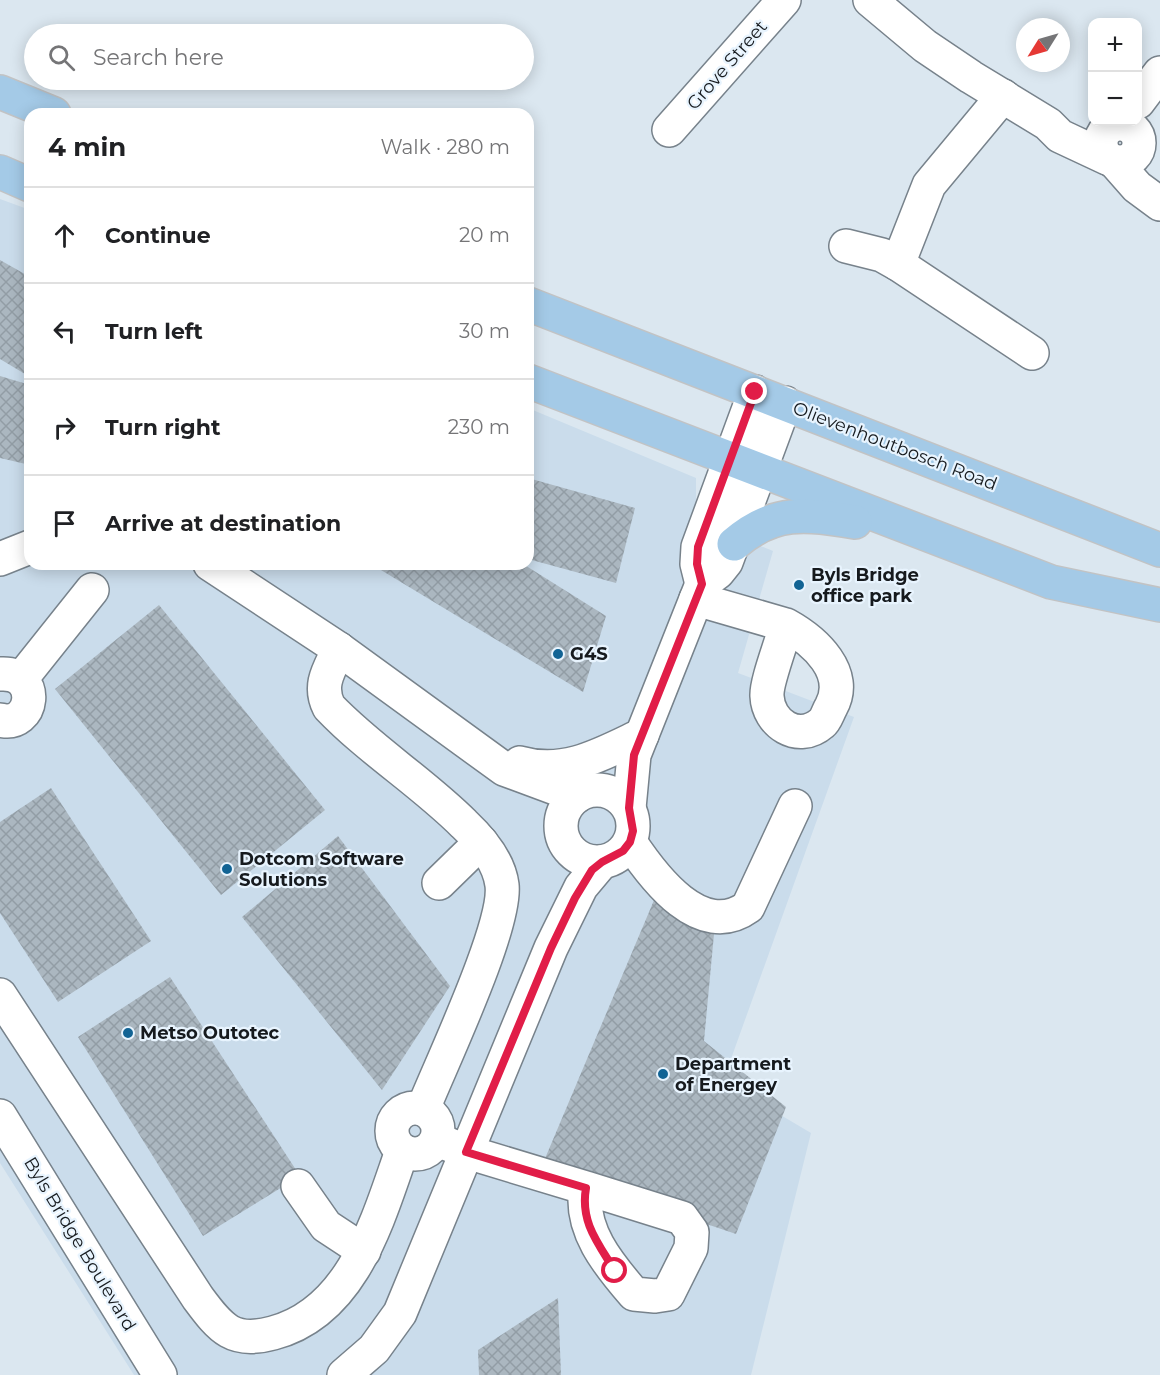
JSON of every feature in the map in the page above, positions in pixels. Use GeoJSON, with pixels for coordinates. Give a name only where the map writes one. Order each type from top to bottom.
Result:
{"type":"FeatureCollection","features":[{"type":"Feature","properties":{"kind":"main road"},"geometry":{"type":"LineString","coordinates":[[0,92],[39,108]]}},
{"type":"Feature","properties":{"kind":"main road"},"geometry":{"type":"LineString","coordinates":[[0,174],[24,183]]}},
{"type":"Feature","properties":{"kind":"main road","name":"Olievenhoutbosch Road"},"geometry":{"type":"LineString","coordinates":[[534,306],[1160,549]]}},
{"type":"Feature","properties":{"kind":"main road"},"geometry":{"type":"LineString","coordinates":[[534,383],[1051,582],[1160,605]]}},
{"type":"Feature","properties":{"kind":"main road"},"geometry":{"type":"LineString","coordinates":[[734,544],[764,524],[778,519],[810,514],[927,535]]}},
{"type":"Feature","properties":{"kind":"street","name":"Grove Street"},"geometry":{"type":"LineString","coordinates":[[669,130],[784,0]]}},
{"type":"Feature","properties":{"kind":"street"},"geometry":{"type":"LineString","coordinates":[[870,0],[926,46],[1048,124],[1082,129],[1116,126]]}},
{"type":"Feature","properties":{"kind":"street"},"geometry":{"type":"LineString","coordinates":[[898,264],[929,185],[1003,96]]}},
{"type":"Feature","properties":{"kind":"street"},"geometry":{"type":"LineString","coordinates":[[1128,126],[1160,204]]}},
{"type":"Feature","properties":{"kind":"street"},"geometry":{"type":"LineString","coordinates":[[846,246],[882,255],[898,264],[1032,353]]}},
{"type":"Feature","properties":{"kind":"street"},"geometry":{"type":"LineString","coordinates":[[699,591],[698,547],[729,458],[770,398]]}},
{"type":"Feature","properties":{"kind":"street"},"geometry":{"type":"LineString","coordinates":[[344,1375],[374,1349],[400,1313],[452,1146],[581,887],[615,854],[633,819],[629,808],[638,745],[699,591],[718,572],[734,544],[760,470],[770,398]]}},
{"type":"Feature","properties":{"kind":"street"},"geometry":{"type":"LineString","coordinates":[[0,559],[24,549]]}},
{"type":"Feature","properties":{"kind":"street"},"geometry":{"type":"LineString","coordinates":[[219,570],[339,649],[492,760],[565,838],[579,857],[615,854],[653,876],[664,888],[688,906],[716,917],[735,916],[748,907],[795,806]]}},
{"type":"Feature","properties":{"kind":"street"},"geometry":{"type":"LineString","coordinates":[[0,720],[15,719],[28,706],[27,687],[10,677],[92,590]]}},
{"type":"Feature","properties":{"kind":"street"},"geometry":{"type":"LineString","coordinates":[[699,591],[786,625]]}},
{"type":"Feature","properties":{"kind":"street"},"geometry":{"type":"LineString","coordinates":[[339,649],[322,689],[329,707],[463,822],[482,842],[497,867],[502,885],[501,906],[485,958],[423,1108]]}},
{"type":"Feature","properties":{"kind":"street"},"geometry":{"type":"LineString","coordinates":[[492,760],[564,768],[638,745]]}},
{"type":"Feature","properties":{"kind":"street"},"geometry":{"type":"LineString","coordinates":[[551,948],[552,932],[568,881],[565,838],[568,804],[638,745]]}},
{"type":"Feature","properties":{"kind":"street"},"geometry":{"type":"LineString","coordinates":[[492,760],[583,793],[600,789],[612,793],[629,808]]}},
{"type":"Feature","properties":{"kind":"street"},"geometry":{"type":"LineString","coordinates":[[439,883],[482,842]]}},
{"type":"Feature","properties":{"kind":"street"},"geometry":{"type":"LineString","coordinates":[[0,996],[198,1298],[213,1318],[229,1332],[248,1338],[291,1327],[325,1304],[346,1281],[364,1251],[402,1151]]}},
{"type":"Feature","properties":{"kind":"street"},"geometry":{"type":"LineString","coordinates":[[452,1146],[437,1121],[423,1108],[404,1110],[392,1125],[392,1135],[402,1151],[412,1155],[422,1154],[432,1148],[452,1146],[586,1188]]}},
{"type":"Feature","properties":{"kind":"street","name":"Byls Bridge Boulevard"},"geometry":{"type":"LineString","coordinates":[[0,1116],[160,1374]]}},
{"type":"Feature","properties":{"kind":"street"},"geometry":{"type":"LineString","coordinates":[[298,1186],[326,1226],[364,1251]]}},
{"type":"Feature","properties":{"kind":"shaded area"},"geometry":{"type":"Polygon","coordinates":[[[0,199],[24,208],[24,570],[534,570],[534,410],[696,478],[696,520],[773,551],[738,673],[854,717],[723,1081],[811,1133],[751,1375],[134,1375],[0,1163],[0,199]]]}},
{"type":"Feature","properties":{"kind":"building"},"geometry":{"type":"Polygon","coordinates":[[[0,260],[24,274],[24,373],[0,359],[0,260]]]}},
{"type":"Feature","properties":{"kind":"building"},"geometry":{"type":"Polygon","coordinates":[[[0,376],[24,383],[24,464],[0,458],[0,376]]]}},
{"type":"Feature","properties":{"kind":"building"},"geometry":{"type":"Polygon","coordinates":[[[534,480],[635,508],[616,583],[534,561],[534,480]]]}},
{"type":"Feature","properties":{"kind":"building","name":"G4S"},"geometry":{"type":"Polygon","coordinates":[[[381,570],[533,570],[606,616],[583,692],[381,570]]]}},
{"type":"Feature","properties":{"kind":"building"},"geometry":{"type":"Polygon","coordinates":[[[159,605],[325,810],[221,895],[55,689],[159,605]]]}},
{"type":"Feature","properties":{"kind":"building"},"geometry":{"type":"Polygon","coordinates":[[[51,788],[151,941],[58,1002],[0,913],[0,822],[51,788]]]}},
{"type":"Feature","properties":{"kind":"building"},"geometry":{"type":"Polygon","coordinates":[[[338,836],[450,986],[382,1090],[242,917],[338,836]]]}},
{"type":"Feature","properties":{"kind":"building","name":"Department of Energey"},"geometry":{"type":"Polygon","coordinates":[[[660,886],[714,934],[704,1041],[786,1107],[736,1234],[541,1168],[660,886]]]}},
{"type":"Feature","properties":{"kind":"building"},"geometry":{"type":"Polygon","coordinates":[[[170,977],[300,1176],[203,1236],[78,1037],[170,977]]]}},
{"type":"Feature","properties":{"kind":"building"},"geometry":{"type":"Polygon","coordinates":[[[558,1298],[561,1375],[479,1375],[478,1350],[558,1298]]]}},
{"type":"Feature","properties":{"kind":"place","name":"Byls Bridge office park"},"geometry":{"type":"Point","coordinates":[799,585]}},
{"type":"Feature","properties":{"kind":"place","name":"G4S"},"geometry":{"type":"Point","coordinates":[558,654]}},
{"type":"Feature","properties":{"kind":"place","name":"Dotcom Software Solutions"},"geometry":{"type":"Point","coordinates":[227,869]}},
{"type":"Feature","properties":{"kind":"place","name":"Metso Outotec"},"geometry":{"type":"Point","coordinates":[128,1033]}},
{"type":"Feature","properties":{"kind":"place","name":"Department of Energey"},"geometry":{"type":"Point","coordinates":[663,1074]}},
{"type":"Feature","properties":{"kind":"route"},"geometry":{"type":"LineString","coordinates":[[615,1271],[587,1225],[583,1205],[586,1188],[466,1152],[551,948],[575,898],[592,870],[623,851],[630,842],[633,819],[629,808],[634,755],[667,677],[702,584],[697,564],[698,547],[755,392]]}}]}
